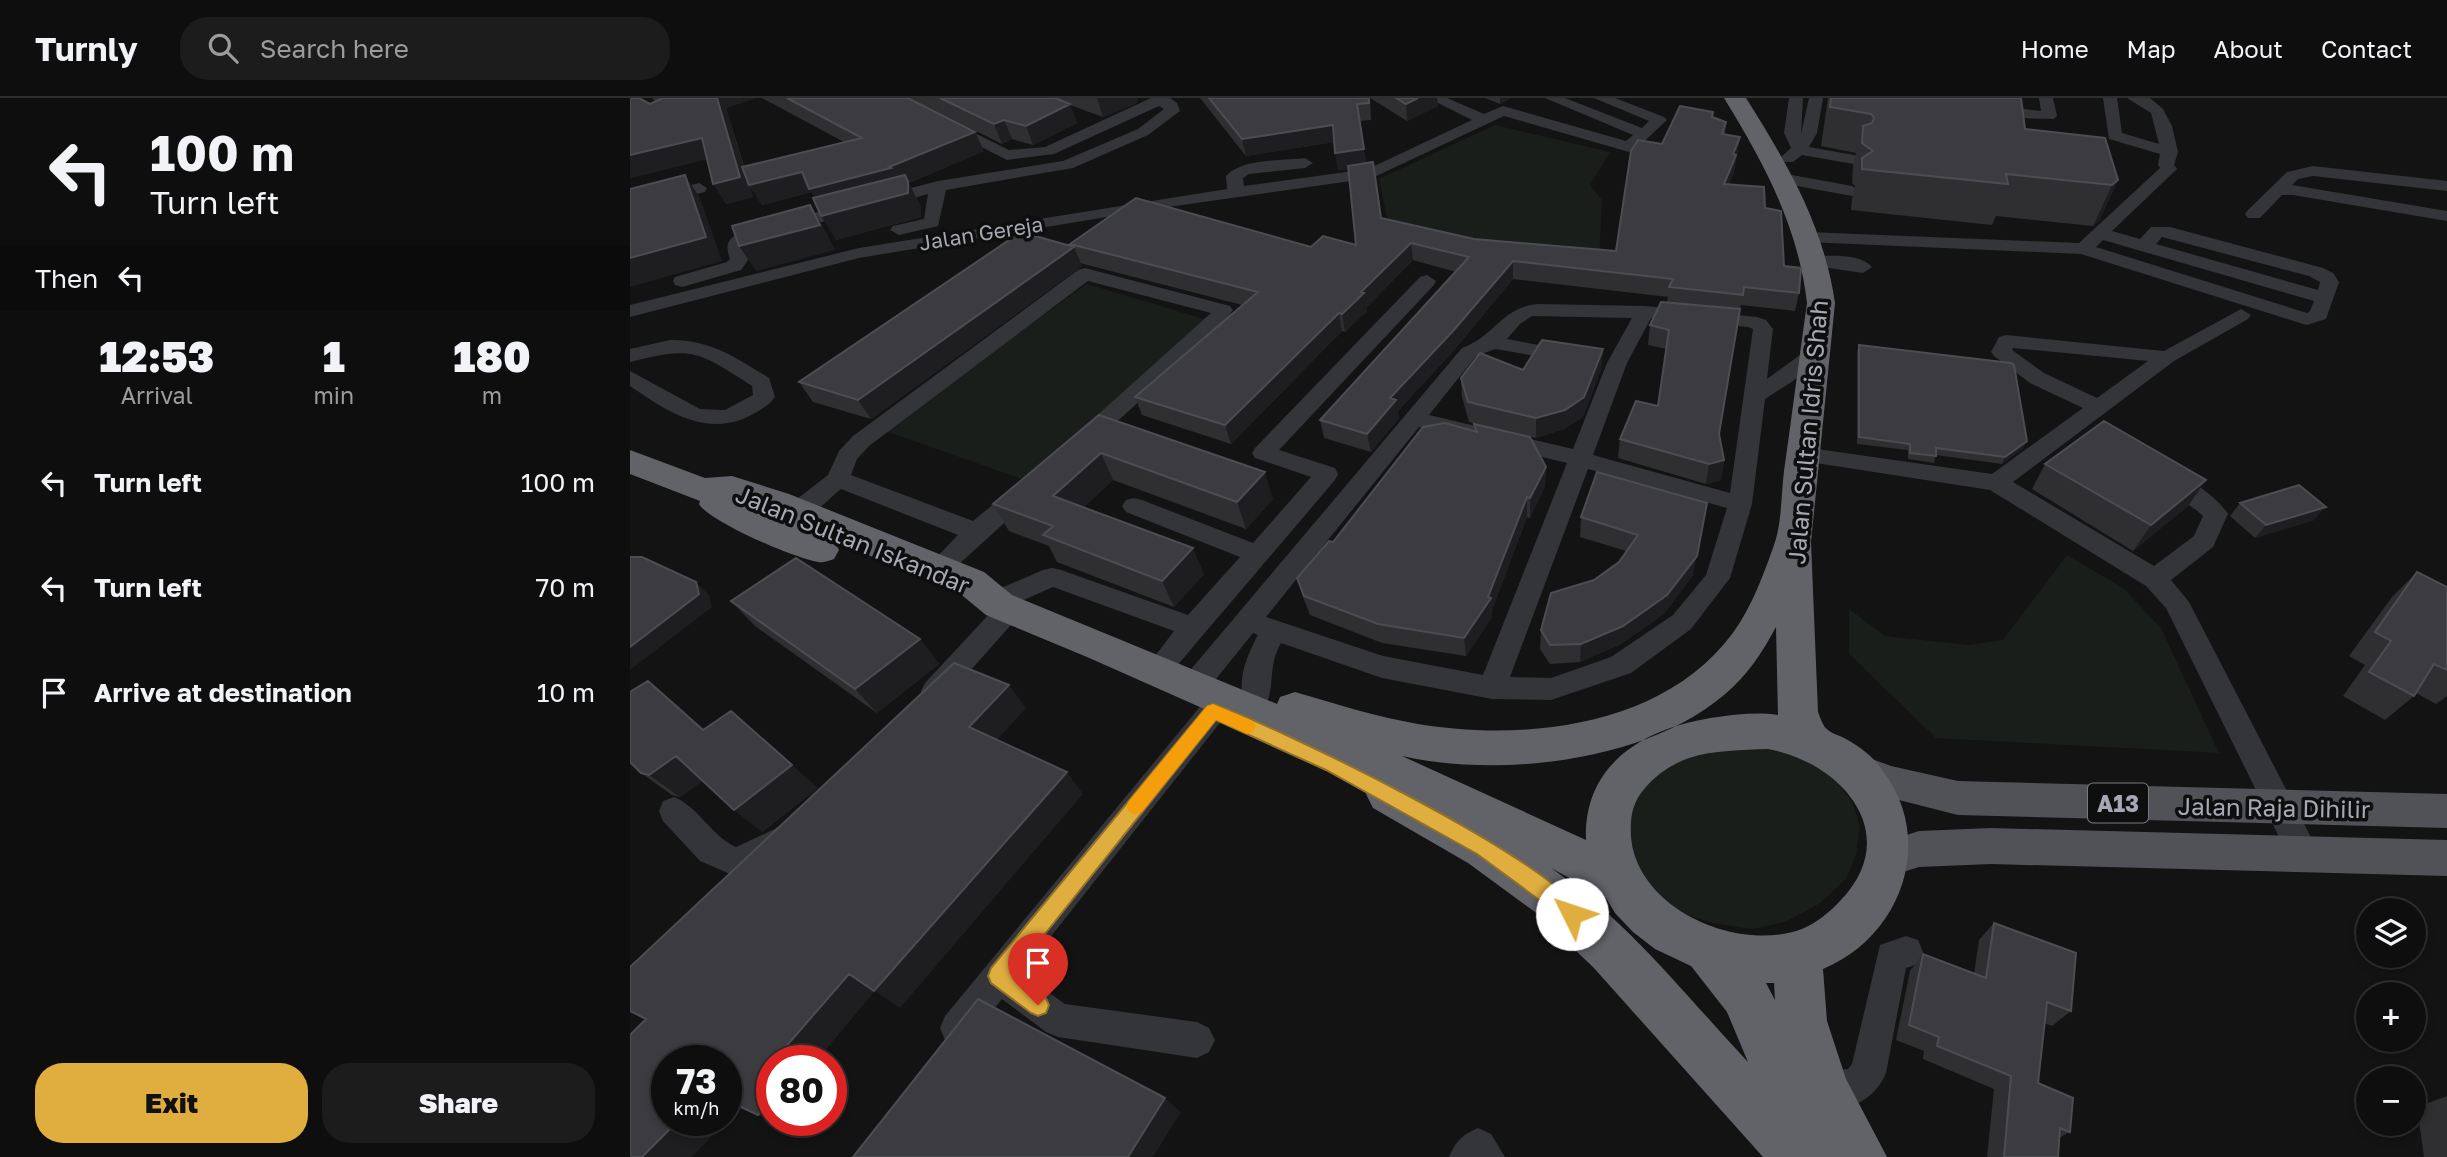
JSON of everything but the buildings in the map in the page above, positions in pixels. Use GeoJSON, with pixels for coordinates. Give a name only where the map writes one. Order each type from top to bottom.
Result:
{"type":"FeatureCollection","features":[{"type":"Feature","properties":{"kind":"highway","name":"Jalan Sultan Idris Shah"},"geometry":{"type":"LineString","coordinates":[[1735,98],[1781,161],[1814,263],[1815,353],[1793,542],[1797,712],[1811,741]]}},
{"type":"Feature","properties":{"kind":"highway"},"geometry":{"type":"LineString","coordinates":[[1781,161],[1763,174],[1794,244],[1799,272],[1814,263]]}},
{"type":"Feature","properties":{"kind":"highway","name":"Jalan Sultan Iskandar"},"geometry":{"type":"LineString","coordinates":[[630,461],[702,490],[732,488],[796,512],[971,582],[1001,606]]}},
{"type":"Feature","properties":{"kind":"highway","name":"Jalan Sultan Iskandar"},"geometry":{"type":"LineString","coordinates":[[702,490],[712,502],[750,522],[948,600],[1001,606],[1101,646],[1433,790],[1550,844],[1618,881]]}},
{"type":"Feature","properties":{"kind":"highway"},"geometry":{"type":"LineString","coordinates":[[1101,646],[1153,685],[1224,694],[1420,743],[1445,746],[1530,746],[1575,740],[1624,729],[1690,699],[1736,658],[1763,616],[1793,542]]}},
{"type":"Feature","properties":{"kind":"highway"},"geometry":{"type":"LineString","coordinates":[[1101,646],[1165,660],[1224,694],[1332,765],[1484,848],[1552,896],[1610,950],[1800,1157]]}},
{"type":"Feature","properties":{"kind":"highway"},"geometry":{"type":"LineString","coordinates":[[1768,731],[1811,741],[1853,768],[1878,799],[1888,838],[1887,859],[1874,898],[1862,914],[1830,940],[1797,955],[1753,958],[1707,948],[1661,924],[1643,911],[1618,881],[1610,859],[1608,816],[1623,782],[1648,758],[1682,742],[1723,733],[1768,731]]}},
{"type":"Feature","properties":{"kind":"highway"},"geometry":{"type":"LineString","coordinates":[[1707,948],[1727,967],[1752,1004],[1770,1046],[1788,1104],[1811,1157]]}},
{"type":"Feature","properties":{"kind":"highway"},"geometry":{"type":"LineString","coordinates":[[1797,955],[1802,1021],[1823,1090],[1859,1157]]}},
{"type":"Feature","properties":{"kind":"main road","name":"Jalan Raja Dihilir"},"geometry":{"type":"LineString","coordinates":[[1853,768],[1891,782],[1958,798],[2447,811]]}},
{"type":"Feature","properties":{"kind":"main road","name":"Jalan Raja Dihilir"},"geometry":{"type":"LineString","coordinates":[[1887,859],[1919,849],[1991,846],[2447,858]]}},
{"type":"Feature","properties":{"kind":"street"},"geometry":{"type":"LineString","coordinates":[[630,296],[734,265],[738,260],[734,248],[737,241],[747,236],[938,186],[1067,165],[1143,132],[1172,111],[1172,106],[1161,99],[1048,151],[1007,155],[892,98]]}},
{"type":"Feature","properties":{"kind":"street"},"geometry":{"type":"LineString","coordinates":[[1435,98],[1484,120],[1503,111],[1629,147],[1659,120],[1601,98]]}},
{"type":"Feature","properties":{"kind":"street"},"geometry":{"type":"LineString","coordinates":[[1781,161],[1794,145],[1791,133],[1796,98]]}},
{"type":"Feature","properties":{"kind":"street"},"geometry":{"type":"LineString","coordinates":[[1781,161],[1809,135],[1816,98]]}},
{"type":"Feature","properties":{"kind":"street"},"geometry":{"type":"LineString","coordinates":[[2017,113],[2049,116],[2046,98]]}},
{"type":"Feature","properties":{"kind":"street"},"geometry":{"type":"LineString","coordinates":[[2110,98],[2115,136],[2168,158]]}},
{"type":"Feature","properties":{"kind":"street"},"geometry":{"type":"LineString","coordinates":[[2083,249],[2169,171],[2157,111],[2144,100],[2134,98]]}},
{"type":"Feature","properties":{"kind":"street"},"geometry":{"type":"LineString","coordinates":[[1524,117],[1554,99],[1644,134]]}},
{"type":"Feature","properties":{"kind":"street"},"geometry":{"type":"LineString","coordinates":[[1083,120],[1104,127]]}},
{"type":"Feature","properties":{"kind":"street","name":"Jalan Gereja"},"geometry":{"type":"LineString","coordinates":[[630,311],[859,253],[1336,176],[1372,173],[1484,120]]}},
{"type":"Feature","properties":{"kind":"street"},"geometry":{"type":"LineString","coordinates":[[1781,161],[1854,159]]}},
{"type":"Feature","properties":{"kind":"street"},"geometry":{"type":"LineString","coordinates":[[1781,161],[1852,191]]}},
{"type":"Feature","properties":{"kind":"street"},"geometry":{"type":"LineString","coordinates":[[1236,192],[1234,176],[1245,170],[1305,163]]}},
{"type":"Feature","properties":{"kind":"street"},"geometry":{"type":"LineString","coordinates":[[2254,214],[2293,176],[2313,171],[2447,186]]}},
{"type":"Feature","properties":{"kind":"street"},"geometry":{"type":"LineString","coordinates":[[859,253],[855,243],[859,239],[932,222],[938,186]]}},
{"type":"Feature","properties":{"kind":"street"},"geometry":{"type":"LineString","coordinates":[[2126,186],[2147,192]]}},
{"type":"Feature","properties":{"kind":"street"},"geometry":{"type":"LineString","coordinates":[[630,206],[699,188]]}},
{"type":"Feature","properties":{"kind":"street"},"geometry":{"type":"LineString","coordinates":[[2277,190],[2293,190],[2447,216]]}},
{"type":"Feature","properties":{"kind":"street"},"geometry":{"type":"LineString","coordinates":[[1814,263],[1880,232],[2056,250],[2083,249],[2307,319],[2319,315],[2325,298],[2102,233]]}},
{"type":"Feature","properties":{"kind":"street"},"geometry":{"type":"LineString","coordinates":[[1814,263],[1850,263],[1863,267]]}},
{"type":"Feature","properties":{"kind":"street"},"geometry":{"type":"LineString","coordinates":[[796,512],[838,479],[847,456],[861,440],[1085,274],[1223,310],[1213,325],[1065,456]]}},
{"type":"Feature","properties":{"kind":"street"},"geometry":{"type":"LineString","coordinates":[[1165,660],[1326,474],[1263,453],[1427,281]]}},
{"type":"Feature","properties":{"kind":"street"},"geometry":{"type":"LineString","coordinates":[[939,1050],[1224,694],[1249,621],[1469,352],[1492,342],[1517,315],[1527,310],[1645,312],[1759,324],[1763,329],[1740,504],[1717,578],[1682,622],[1621,665],[1551,689],[1493,688],[1382,667],[1249,621]]}},
{"type":"Feature","properties":{"kind":"street"},"geometry":{"type":"LineString","coordinates":[[1493,688],[1617,363],[1645,312]]}},
{"type":"Feature","properties":{"kind":"street"},"geometry":{"type":"LineString","coordinates":[[1996,483],[2077,426],[2167,357],[2241,315]]}},
{"type":"Feature","properties":{"kind":"street"},"geometry":{"type":"LineString","coordinates":[[2101,408],[2037,378],[2001,352],[2006,341],[2167,357]]}},
{"type":"Feature","properties":{"kind":"street"},"geometry":{"type":"LineString","coordinates":[[1492,342],[1617,363]]}},
{"type":"Feature","properties":{"kind":"street"},"geometry":{"type":"LineString","coordinates":[[630,356],[682,344],[702,347],[761,383],[764,397],[752,407],[728,418],[714,419],[689,415],[630,377]]}},
{"type":"Feature","properties":{"kind":"street"},"geometry":{"type":"LineString","coordinates":[[1752,397],[1786,376],[1815,353]]}},
{"type":"Feature","properties":{"kind":"street"},"geometry":{"type":"LineString","coordinates":[[1413,418],[1581,459],[1740,504]]}},
{"type":"Feature","properties":{"kind":"street"},"geometry":{"type":"LineString","coordinates":[[2077,426],[2100,440]]}},
{"type":"Feature","properties":{"kind":"street"},"geometry":{"type":"LineString","coordinates":[[1803,454],[1996,483],[2155,579],[2176,602],[2304,855]]}},
{"type":"Feature","properties":{"kind":"street"},"geometry":{"type":"LineString","coordinates":[[2148,468],[2196,496],[2216,514],[2204,541],[2155,579]]}},
{"type":"Feature","properties":{"kind":"street"},"geometry":{"type":"LineString","coordinates":[[939,568],[976,532],[1044,474]]}},
{"type":"Feature","properties":{"kind":"street"},"geometry":{"type":"LineString","coordinates":[[838,479],[976,532]]}},
{"type":"Feature","properties":{"kind":"street"},"geometry":{"type":"LineString","coordinates":[[1134,506],[1257,554]]}},
{"type":"Feature","properties":{"kind":"street"},"geometry":{"type":"LineString","coordinates":[[917,711],[1001,606],[1052,576],[1194,628]]}},
{"type":"Feature","properties":{"kind":"street"},"geometry":{"type":"LineString","coordinates":[[1224,694],[1255,680],[1259,659],[1275,629]]}},
{"type":"Feature","properties":{"kind":"street"},"geometry":{"type":"LineString","coordinates":[[674,811],[711,851],[737,862],[782,840],[802,823]]}},
{"type":"Feature","properties":{"kind":"street"},"geometry":{"type":"LineString","coordinates":[[1823,1090],[1857,1086],[1868,1073],[1892,957],[1906,952]]}},
{"type":"Feature","properties":{"kind":"street"},"geometry":{"type":"LineString","coordinates":[[998,976],[1058,1020],[1196,1040]]}},
{"type":"Feature","properties":{"kind":"street"},"geometry":{"type":"LineString","coordinates":[[1468,1157],[1478,1147],[1486,1157]]}},
{"type":"Feature","properties":{"kind":"shaded area"},"geometry":{"type":"Polygon","coordinates":[[[1495,125],[1610,152],[1590,185],[1602,200],[1599,262],[1390,232],[1379,179],[1495,125]]]}},
{"type":"Feature","properties":{"kind":"shaded area"},"geometry":{"type":"Polygon","coordinates":[[[1087,284],[1214,322],[1024,480],[883,430],[1087,284]]]}},
{"type":"Feature","properties":{"kind":"shaded area"},"geometry":{"type":"Polygon","coordinates":[[[2067,555],[2123,588],[2161,628],[2219,753],[1936,738],[1849,654],[1849,609],[1885,636],[1969,645],[2003,640],[2067,555]]]}},
{"type":"Feature","properties":{"kind":"shaded area"},"geometry":{"type":"Polygon","coordinates":[[[1780,744],[1832,775],[1852,802],[1860,825],[1856,855],[1846,879],[1819,904],[1785,922],[1753,929],[1717,924],[1687,915],[1654,897],[1621,853],[1629,798],[1669,759],[1716,748],[1780,744]]]}},
{"type":"Feature","properties":{"kind":"slow traffic"},"geometry":{"type":"LineString","coordinates":[[1135,806],[1213,711],[1247,726]]}},
{"type":"Feature","properties":{"kind":"route"},"geometry":{"type":"LineString","coordinates":[[1038,1005],[998,976],[1213,711],[1332,765],[1484,848],[1552,896],[1572,914]]}}]}
